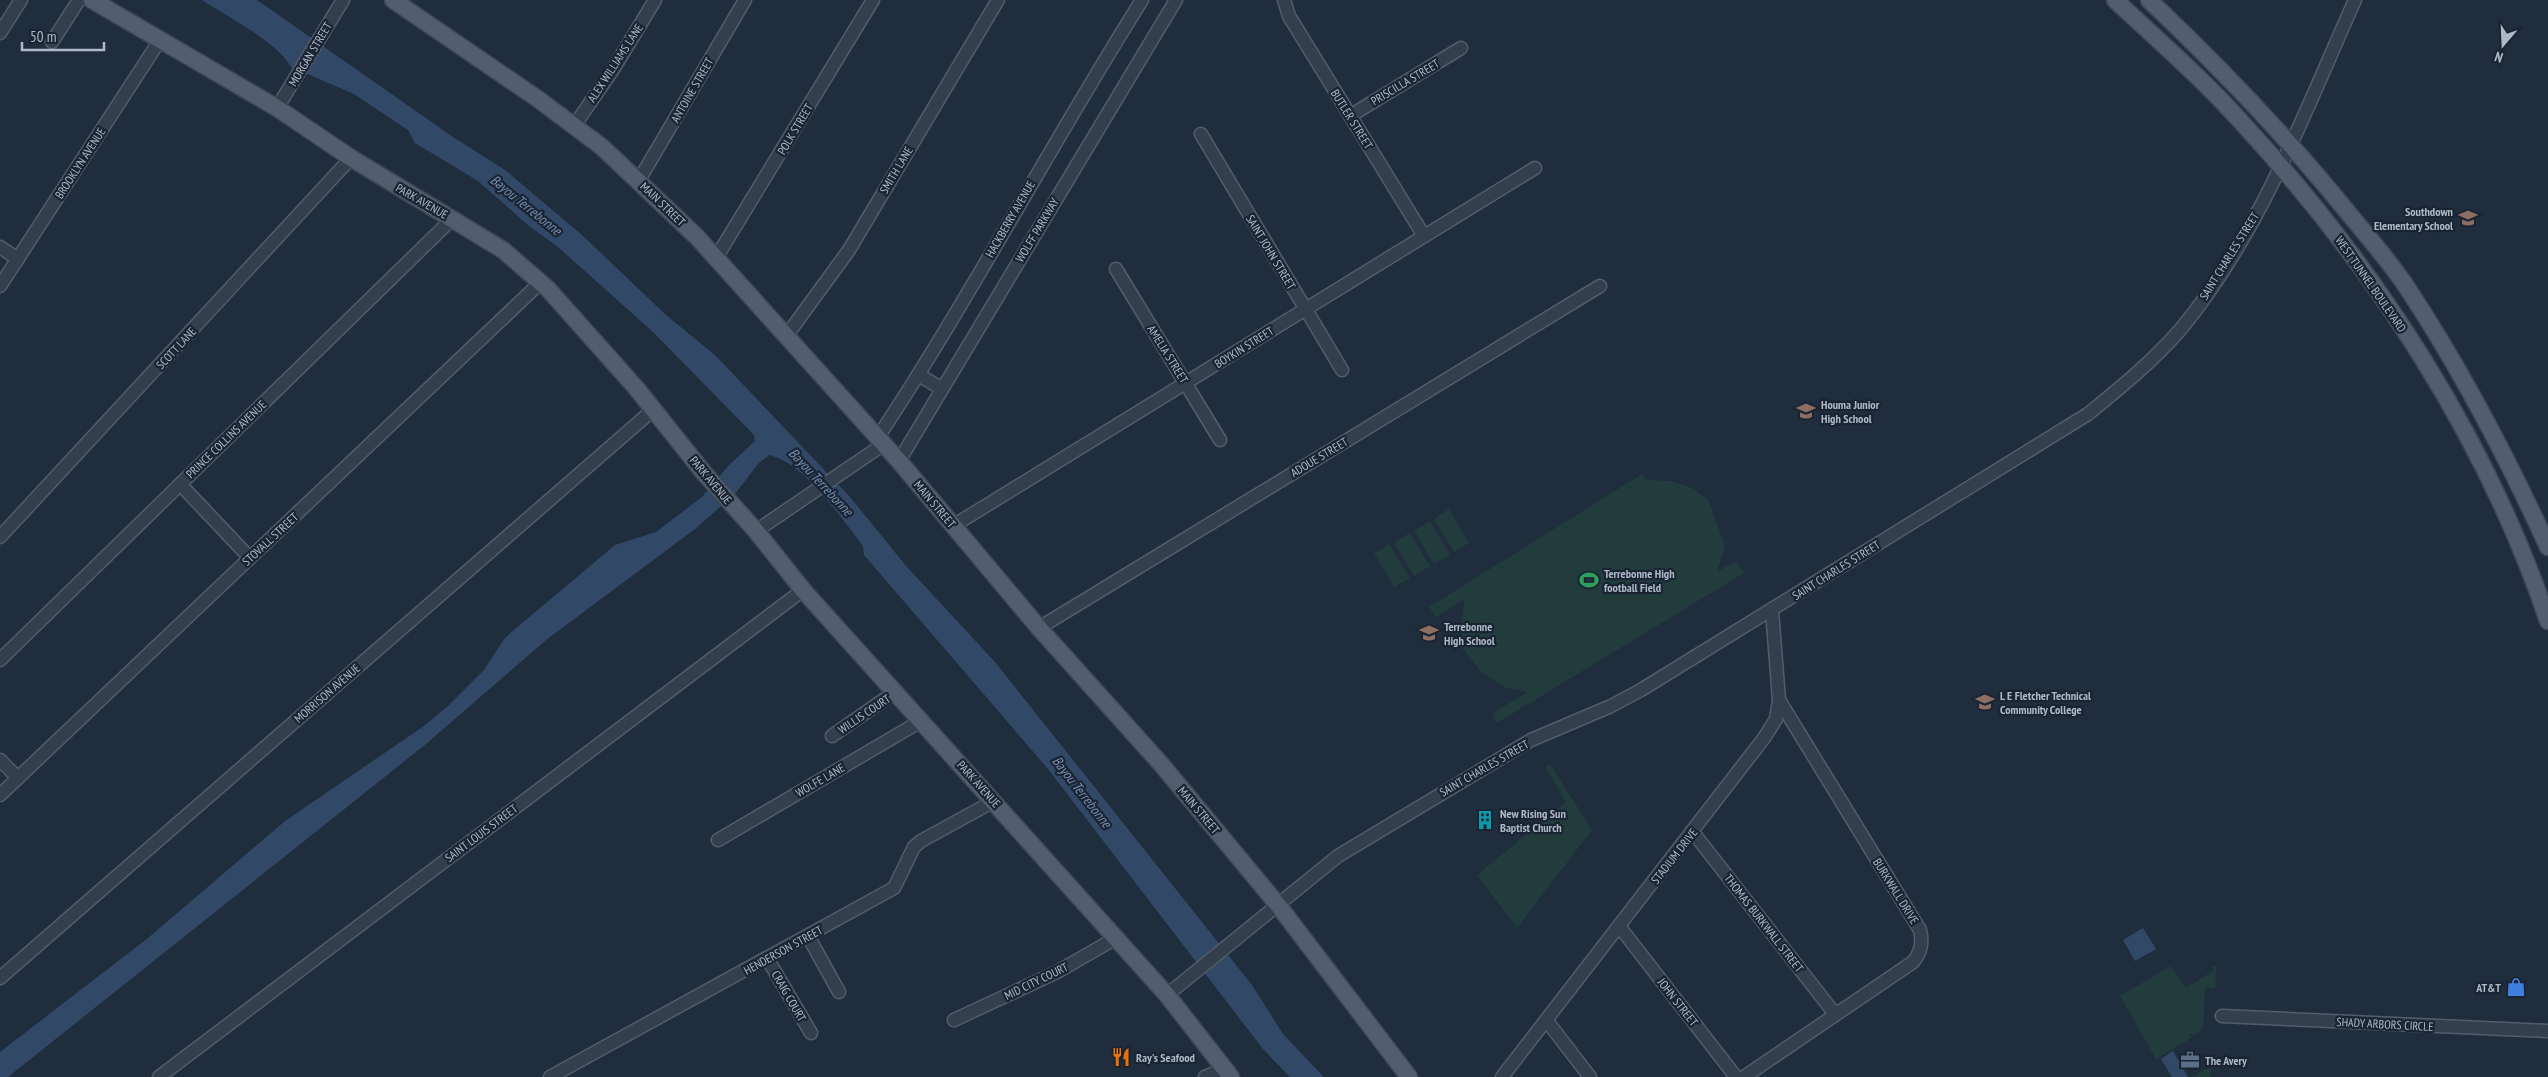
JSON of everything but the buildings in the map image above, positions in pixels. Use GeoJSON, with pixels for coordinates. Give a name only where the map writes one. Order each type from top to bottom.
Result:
{"type":"FeatureCollection","features":[{"type":"Feature","properties":{"kind":"main road","name":"PARK AVENUE"},"geometry":{"type":"LineString","coordinates":[[92,0],[278,108],[351,158],[503,250],[540,282],[654,409],[704,473],[756,532],[803,590],[1167,995],[1228,1073]]}},
{"type":"Feature","properties":{"kind":"main road","name":"MAIN STREET"},"geometry":{"type":"LineString","coordinates":[[392,0],[602,147],[640,180],[716,258],[881,440],[1039,628],[1161,764],[1278,905],[1409,1077]]}},
{"type":"Feature","properties":{"kind":"main road","name":"WEST TUNNEL BOULEVARD"},"geometry":{"type":"LineString","coordinates":[[2115,0],[2235,115],[2350,251],[2387,302],[2434,377],[2477,456],[2511,528],[2548,621]]}},
{"type":"Feature","properties":{"kind":"main road","name":"WEST TUNNEL BOULEVARD"},"geometry":{"type":"LineString","coordinates":[[2149,0],[2207,55],[2291,144],[2405,285],[2450,355],[2490,426],[2548,548]]}},
{"type":"Feature","properties":{"kind":"street"},"geometry":{"type":"LineString","coordinates":[[0,33],[21,0]]}},
{"type":"Feature","properties":{"kind":"street"},"geometry":{"type":"LineString","coordinates":[[52,42],[79,0]]}},
{"type":"Feature","properties":{"kind":"street","name":"MORGAN STREET"},"geometry":{"type":"LineString","coordinates":[[278,108],[343,0]]}},
{"type":"Feature","properties":{"kind":"street","name":"ALEX WILLIAMS LANE"},"geometry":{"type":"LineString","coordinates":[[574,126],[612,71],[655,0]]}},
{"type":"Feature","properties":{"kind":"street","name":"ANTOINE STREET"},"geometry":{"type":"LineString","coordinates":[[640,180],[745,0]]}},
{"type":"Feature","properties":{"kind":"street","name":"POLK STREET"},"geometry":{"type":"LineString","coordinates":[[716,258],[873,0]]}},
{"type":"Feature","properties":{"kind":"street","name":"SMITH LANE"},"geometry":{"type":"LineString","coordinates":[[787,336],[849,250],[998,0]]}},
{"type":"Feature","properties":{"kind":"street","name":"HACKBERRY AVENUE"},"geometry":{"type":"LineString","coordinates":[[756,532],[844,473],[881,440],[1082,95],[1142,0]]}},
{"type":"Feature","properties":{"kind":"street","name":"WOLFF PARKWAY"},"geometry":{"type":"LineString","coordinates":[[899,461],[1176,0]]}},
{"type":"Feature","properties":{"kind":"street","name":"BUTLER STREET"},"geometry":{"type":"LineString","coordinates":[[1284,0],[1289,16],[1424,236]]}},
{"type":"Feature","properties":{"kind":"street","name":"SAINT CHARLES STREET"},"geometry":{"type":"LineString","coordinates":[[1167,995],[1338,856],[1438,794],[1531,740],[1612,706],[1642,690],[2088,414],[2139,372],[2179,330],[2218,278],[2254,217],[2291,144],[2355,0]]}},
{"type":"Feature","properties":{"kind":"street","name":"BROOKLYN AVENUE"},"geometry":{"type":"LineString","coordinates":[[0,286],[160,40]]}},
{"type":"Feature","properties":{"kind":"street","name":"PRISCILLA STREET"},"geometry":{"type":"LineString","coordinates":[[1350,116],[1461,48]]}},
{"type":"Feature","properties":{"kind":"street","name":"SAINT JOHN STREET"},"geometry":{"type":"LineString","coordinates":[[1201,134],[1342,370]]}},
{"type":"Feature","properties":{"kind":"street","name":"SCOTT LANE"},"geometry":{"type":"LineString","coordinates":[[0,537],[351,158]]}},
{"type":"Feature","properties":{"kind":"street","name":"BOYKIN STREET"},"geometry":{"type":"LineString","coordinates":[[953,526],[1535,168]]}},
{"type":"Feature","properties":{"kind":"street","name":"PRINCE COLLINS AVENUE"},"geometry":{"type":"LineString","coordinates":[[0,660],[452,219]]}},
{"type":"Feature","properties":{"kind":"street"},"geometry":{"type":"LineString","coordinates":[[0,247],[18,259]]}},
{"type":"Feature","properties":{"kind":"street","name":"AMELIA STREET"},"geometry":{"type":"LineString","coordinates":[[1116,269],[1220,440]]}},
{"type":"Feature","properties":{"kind":"street","name":"STOVALL STREET"},"geometry":{"type":"LineString","coordinates":[[0,795],[540,282]]}},
{"type":"Feature","properties":{"kind":"street","name":"ADOUE STREET"},"geometry":{"type":"LineString","coordinates":[[1039,628],[1600,286]]}},
{"type":"Feature","properties":{"kind":"street"},"geometry":{"type":"LineString","coordinates":[[920,376],[942,389]]}},
{"type":"Feature","properties":{"kind":"street","name":"MORRISON AVENUE"},"geometry":{"type":"LineString","coordinates":[[0,978],[654,409]]}},
{"type":"Feature","properties":{"kind":"street"},"geometry":{"type":"LineString","coordinates":[[180,484],[250,558]]}},
{"type":"Feature","properties":{"kind":"street","name":"SAINT LOUIS STREET"},"geometry":{"type":"LineString","coordinates":[[158,1077],[803,590]]}},
{"type":"Feature","properties":{"kind":"street","name":"STADIUM DRIVE"},"geometry":{"type":"LineString","coordinates":[[1502,1077],[1764,738],[1776,719],[1779,700],[1772,610]]}},
{"type":"Feature","properties":{"kind":"street","name":"WILLIS COURT"},"geometry":{"type":"LineString","coordinates":[[832,736],[896,692]]}},
{"type":"Feature","properties":{"kind":"street","name":"BURKWALL DRIVE"},"geometry":{"type":"LineString","coordinates":[[1744,1077],[1912,962],[1918,955],[1922,939],[1920,930],[1779,700]]}},
{"type":"Feature","properties":{"kind":"street","name":"WOLFE LANE"},"geometry":{"type":"LineString","coordinates":[[718,840],[921,721]]}},
{"type":"Feature","properties":{"kind":"street"},"geometry":{"type":"LineString","coordinates":[[0,760],[18,778]]}},
{"type":"Feature","properties":{"kind":"street","name":"HENDERSON STREET"},"geometry":{"type":"LineString","coordinates":[[554,1076],[894,888],[914,848],[921,841],[994,801]]}},
{"type":"Feature","properties":{"kind":"street","name":"THOMAS BURKWALL STREET"},"geometry":{"type":"LineString","coordinates":[[1692,832],[1835,1014]]}},
{"type":"Feature","properties":{"kind":"street","name":"JOHN STREET"},"geometry":{"type":"LineString","coordinates":[[1620,926],[1736,1077]]}},
{"type":"Feature","properties":{"kind":"street"},"geometry":{"type":"LineString","coordinates":[[808,936],[839,992]]}},
{"type":"Feature","properties":{"kind":"street","name":"MID CITY COURT"},"geometry":{"type":"LineString","coordinates":[[954,1020],[1057,972],[1116,938]]}},
{"type":"Feature","properties":{"kind":"street","name":"CRAIG COURT"},"geometry":{"type":"LineString","coordinates":[[767,958],[811,1033]]}},
{"type":"Feature","properties":{"kind":"street","name":"SHADY ARBORS CIRCLE"},"geometry":{"type":"LineString","coordinates":[[2222,1016],[2548,1031]]}},
{"type":"Feature","properties":{"kind":"street"},"geometry":{"type":"LineString","coordinates":[[1547,1021],[1590,1077]]}},
{"type":"Feature","properties":{"kind":"street"},"geometry":{"type":"LineString","coordinates":[[1205,1077],[1228,1073]]}},
{"type":"Feature","properties":{"kind":"green space"},"geometry":{"type":"Polygon","coordinates":[[[1642,474],[1646,480],[1671,481],[1692,488],[1708,499],[1725,546],[1717,572],[1736,561],[1744,573],[1497,723],[1492,714],[1527,692],[1506,688],[1481,672],[1463,648],[1461,624],[1465,599],[1436,617],[1429,607],[1642,474]]]}},
{"type":"Feature","properties":{"kind":"green space"},"geometry":{"type":"Polygon","coordinates":[[[1449,509],[1469,543],[1454,552],[1434,519],[1449,509]]]}},
{"type":"Feature","properties":{"kind":"green space"},"geometry":{"type":"Polygon","coordinates":[[[1430,521],[1450,555],[1434,564],[1414,531],[1430,521]]]}},
{"type":"Feature","properties":{"kind":"green space"},"geometry":{"type":"Polygon","coordinates":[[[1410,533],[1430,566],[1414,576],[1394,542],[1410,533]]]}},
{"type":"Feature","properties":{"kind":"green space"},"geometry":{"type":"Polygon","coordinates":[[[1389,544],[1410,578],[1394,587],[1374,553],[1389,544]]]}},
{"type":"Feature","properties":{"kind":"green space"},"geometry":{"type":"Polygon","coordinates":[[[1550,764],[1592,830],[1517,928],[1477,875],[1566,802],[1545,767],[1550,764]]]}},
{"type":"Feature","properties":{"kind":"green space"},"geometry":{"type":"Polygon","coordinates":[[[2217,965],[2215,988],[2205,987],[2203,1028],[2193,1036],[2191,1033],[2189,1034],[2191,1038],[2156,1059],[2120,996],[2171,966],[2186,988],[2214,970],[2212,966],[2217,965]]]}},
{"type":"Feature","properties":{"kind":"green space"},"geometry":{"type":"Polygon","coordinates":[[[2212,1068],[2210,1077],[2192,1077],[2206,1069],[2212,1068]]]}},
{"type":"Feature","properties":{"kind":"water","name":"Bayou Terrebonne"},"geometry":{"type":"Polygon","coordinates":[[[202,0],[257,0],[453,137],[505,170],[582,235],[666,315],[716,356],[850,497],[907,567],[995,662],[1252,985],[1283,1034],[1324,1077],[1290,1077],[1263,1049],[1048,769],[864,555],[863,546],[833,507],[809,480],[796,469],[782,460],[769,455],[758,464],[735,494],[695,529],[546,640],[426,744],[8,1077],[0,1077],[0,1052],[148,938],[285,821],[424,726],[449,705],[484,670],[504,639],[515,629],[615,545],[656,532],[702,497],[728,466],[755,441],[754,435],[653,332],[558,247],[529,226],[478,181],[415,143],[408,130],[354,94],[291,67],[275,48],[202,0]]]}},
{"type":"Feature","properties":{"kind":"water"},"geometry":{"type":"Polygon","coordinates":[[[2143,928],[2156,949],[2135,961],[2123,940],[2143,928]]]}},
{"type":"Feature","properties":{"kind":"water"},"geometry":{"type":"Polygon","coordinates":[[[2173,1051],[2188,1077],[2172,1077],[2161,1059],[2173,1051]]]}},
{"type":"Feature","properties":{"kind":"place","name":"Southdown Elementary School"},"geometry":{"type":"Point","coordinates":[2468,218]}},
{"type":"Feature","properties":{"kind":"place","name":"Houma Junior High School"},"geometry":{"type":"Point","coordinates":[1806,411]}},
{"type":"Feature","properties":{"kind":"place","name":"Terrebonne High football Field"},"geometry":{"type":"Point","coordinates":[1589,580]}},
{"type":"Feature","properties":{"kind":"place","name":"Terrebonne High School"},"geometry":{"type":"Point","coordinates":[1429,633]}},
{"type":"Feature","properties":{"kind":"place","name":"L E Fletcher Technical Community College"},"geometry":{"type":"Point","coordinates":[1985,702]}},
{"type":"Feature","properties":{"kind":"place","name":"New Rising Sun Baptist Church"},"geometry":{"type":"Point","coordinates":[1485,820]}},
{"type":"Feature","properties":{"kind":"place","name":"AT&T"},"geometry":{"type":"Point","coordinates":[2516,987]}},
{"type":"Feature","properties":{"kind":"place","name":"Ray's Seafood"},"geometry":{"type":"Point","coordinates":[1121,1057]}},
{"type":"Feature","properties":{"kind":"place","name":"The Avery"},"geometry":{"type":"Point","coordinates":[2190,1060]}}]}
